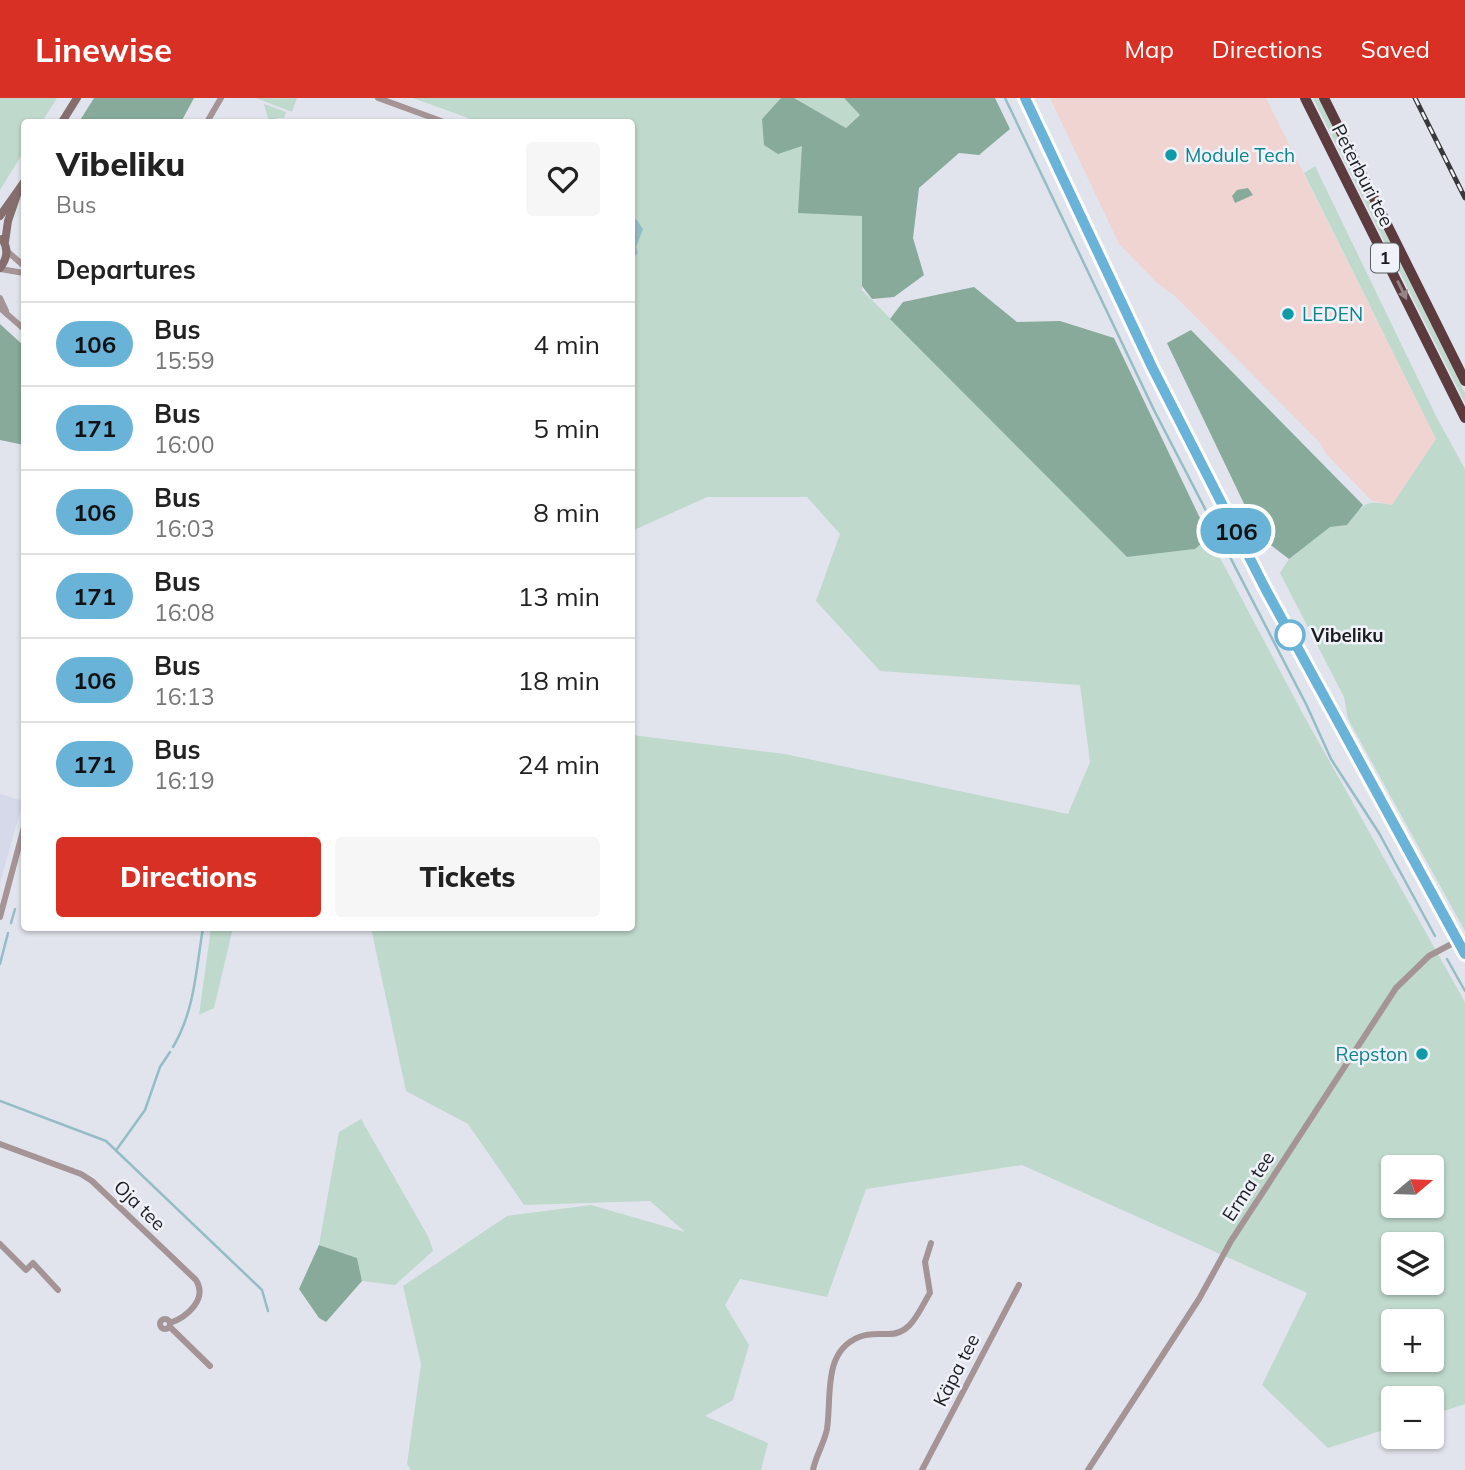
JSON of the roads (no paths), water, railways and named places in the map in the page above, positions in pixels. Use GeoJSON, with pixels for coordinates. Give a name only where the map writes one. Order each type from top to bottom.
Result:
{"type":"FeatureCollection","features":[{"type":"Feature","properties":{"kind":"highway","name":"Peterburi tee"},"geometry":{"type":"LineString","coordinates":[[1305,98],[1465,418]]}},
{"type":"Feature","properties":{"kind":"highway","name":"Peterburi tee"},"geometry":{"type":"LineString","coordinates":[[1324,98],[1465,381]]}},
{"type":"Feature","properties":{"kind":"street"},"geometry":{"type":"LineString","coordinates":[[64,119],[77,98]]}},
{"type":"Feature","properties":{"kind":"street"},"geometry":{"type":"LineString","coordinates":[[209,119],[221,98]]}},
{"type":"Feature","properties":{"kind":"street"},"geometry":{"type":"LineString","coordinates":[[378,98],[436,119]]}},
{"type":"Feature","properties":{"kind":"street"},"geometry":{"type":"LineString","coordinates":[[1025,98],[1152,367],[1268,595],[1465,954]]}},
{"type":"Feature","properties":{"kind":"street"},"geometry":{"type":"LineString","coordinates":[[0,216],[21,187]]}},
{"type":"Feature","properties":{"kind":"street"},"geometry":{"type":"LineString","coordinates":[[18,192],[4,243],[5,260],[0,268],[21,273]]}},
{"type":"Feature","properties":{"kind":"street"},"geometry":{"type":"LineString","coordinates":[[4,243],[21,263]]}},
{"type":"Feature","properties":{"kind":"street"},"geometry":{"type":"LineString","coordinates":[[0,298],[9,316]]}},
{"type":"Feature","properties":{"kind":"street"},"geometry":{"type":"LineString","coordinates":[[0,310],[21,326]]}},
{"type":"Feature","properties":{"kind":"street"},"geometry":{"type":"LineString","coordinates":[[0,917],[21,838]]}},
{"type":"Feature","properties":{"kind":"street","name":"Erma tee"},"geometry":{"type":"LineString","coordinates":[[1088,1470],[1199,1299],[1231,1241],[1396,988],[1429,956],[1457,941]]}},
{"type":"Feature","properties":{"kind":"street","name":"Oja tee"},"geometry":{"type":"LineString","coordinates":[[0,1144],[81,1174],[92,1181],[196,1280],[201,1290],[199,1299],[180,1319],[170,1325],[210,1366]]}},
{"type":"Feature","properties":{"kind":"street"},"geometry":{"type":"LineString","coordinates":[[813,1470],[827,1428],[831,1368],[836,1358],[856,1337],[869,1334],[895,1335],[908,1328],[930,1293],[925,1262],[931,1243]]}},
{"type":"Feature","properties":{"kind":"street"},"geometry":{"type":"LineString","coordinates":[[0,1244],[26,1270],[33,1263],[58,1290]]}},
{"type":"Feature","properties":{"kind":"street","name":"Käpa tee"},"geometry":{"type":"LineString","coordinates":[[922,1470],[1020,1285]]}},
{"type":"Feature","properties":{"kind":"water"},"geometry":{"type":"Polygon","coordinates":[[[635,219],[643,229],[636,247],[638,253],[635,256],[635,219]]]}},
{"type":"Feature","properties":{"kind":"waterway"},"geometry":{"type":"LineString","coordinates":[[1005,98],[1154,410],[1307,706],[1331,759],[1379,833],[1435,936]]}},
{"type":"Feature","properties":{"kind":"waterway"},"geometry":{"type":"LineString","coordinates":[[11,923],[15,909]]}},
{"type":"Feature","properties":{"kind":"waterway"},"geometry":{"type":"LineString","coordinates":[[173,1047],[190,1004],[203,931]]}},
{"type":"Feature","properties":{"kind":"waterway"},"geometry":{"type":"LineString","coordinates":[[0,964],[8,933]]}},
{"type":"Feature","properties":{"kind":"waterway"},"geometry":{"type":"LineString","coordinates":[[1447,959],[1465,991]]}},
{"type":"Feature","properties":{"kind":"waterway"},"geometry":{"type":"LineString","coordinates":[[117,1149],[145,1110],[160,1067],[170,1052]]}},
{"type":"Feature","properties":{"kind":"waterway"},"geometry":{"type":"LineString","coordinates":[[0,1101],[106,1141],[262,1290],[268,1311]]}},
{"type":"Feature","properties":{"kind":"railway"},"geometry":{"type":"LineString","coordinates":[[1415,98],[1465,198]]}},
{"type":"Feature","properties":{"kind":"place","name":"Module Tech"},"geometry":{"type":"Point","coordinates":[1171,155]}},
{"type":"Feature","properties":{"kind":"place","name":"LEDEN"},"geometry":{"type":"Point","coordinates":[1288,314]}},
{"type":"Feature","properties":{"kind":"place","name":"Vibeliku"},"geometry":{"type":"Point","coordinates":[1290,635]}},
{"type":"Feature","properties":{"kind":"place","name":"Repston"},"geometry":{"type":"Point","coordinates":[1422,1054]}}]}
